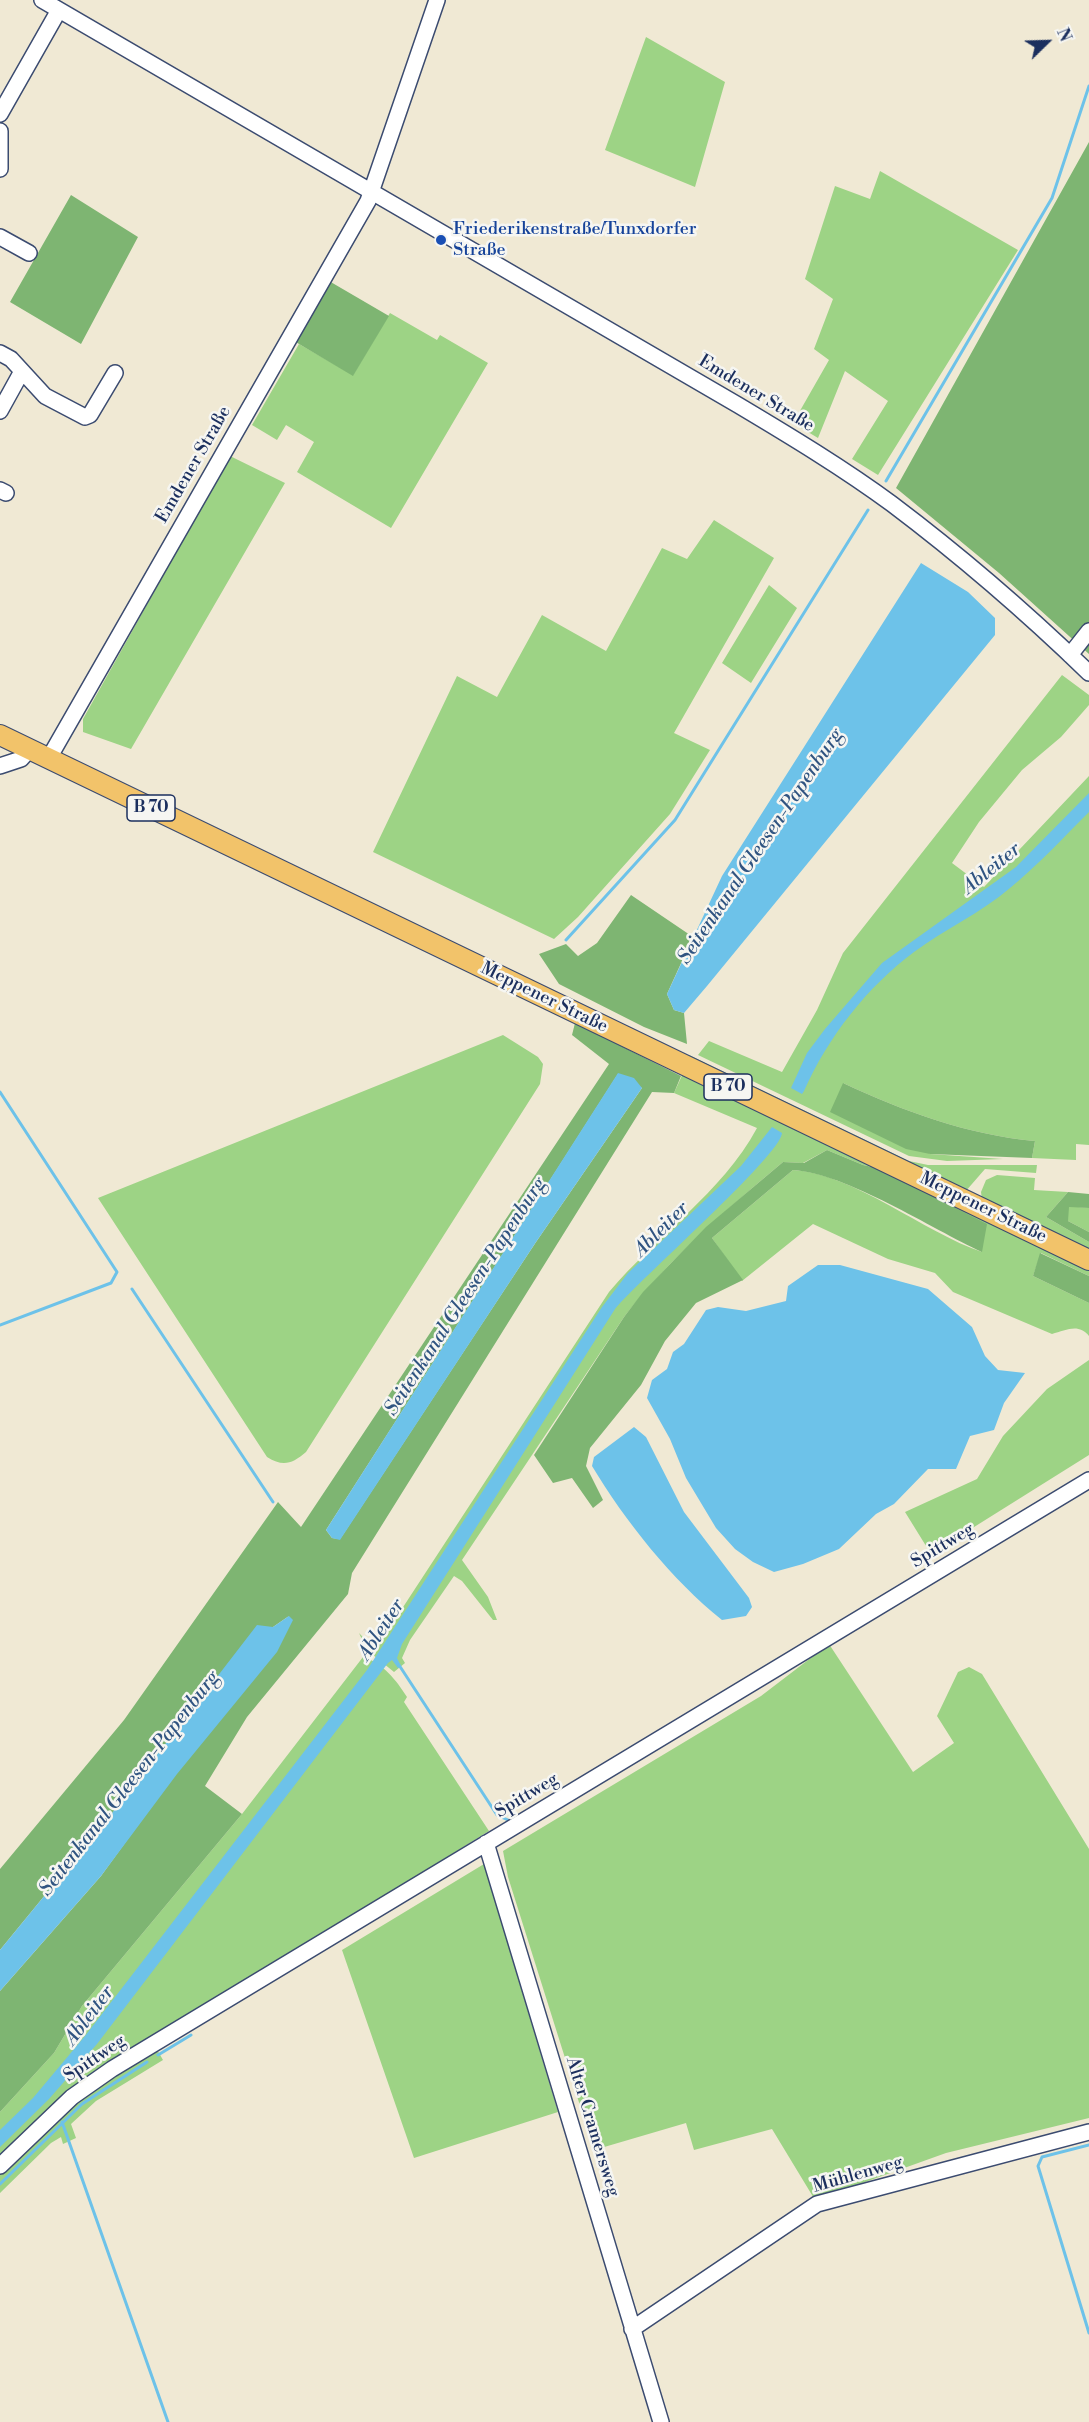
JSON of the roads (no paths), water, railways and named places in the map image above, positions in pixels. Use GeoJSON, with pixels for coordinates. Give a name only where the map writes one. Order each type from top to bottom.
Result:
{"type":"FeatureCollection","features":[{"type":"Feature","properties":{"kind":"main road","name":"Meppener Straße"},"geometry":{"type":"LineString","coordinates":[[0,735],[1089,1260]]}},
{"type":"Feature","properties":{"kind":"street","name":"Emdener Straße"},"geometry":{"type":"LineString","coordinates":[[42,0],[738,405],[844,472],[890,503],[974,568],[1089,673]]}},
{"type":"Feature","properties":{"kind":"street"},"geometry":{"type":"LineString","coordinates":[[372,192],[437,0]]}},
{"type":"Feature","properties":{"kind":"street"},"geometry":{"type":"LineString","coordinates":[[0,114],[59,10]]}},
{"type":"Feature","properties":{"kind":"street"},"geometry":{"type":"LineString","coordinates":[[0,131],[0,169]]}},
{"type":"Feature","properties":{"kind":"street","name":"Emdener Straße"},"geometry":{"type":"LineString","coordinates":[[49,758],[372,192]]}},
{"type":"Feature","properties":{"kind":"street"},"geometry":{"type":"LineString","coordinates":[[0,237],[29,253]]}},
{"type":"Feature","properties":{"kind":"street"},"geometry":{"type":"LineString","coordinates":[[0,353],[11,359],[21,373],[45,396],[86,417],[90,415],[115,373]]}},
{"type":"Feature","properties":{"kind":"street"},"geometry":{"type":"LineString","coordinates":[[0,411],[21,373]]}},
{"type":"Feature","properties":{"kind":"street"},"geometry":{"type":"LineString","coordinates":[[1070,654],[1089,631]]}},
{"type":"Feature","properties":{"kind":"street"},"geometry":{"type":"LineString","coordinates":[[0,766],[21,759],[29,750]]}},
{"type":"Feature","properties":{"kind":"street","name":"Spittweg"},"geometry":{"type":"LineString","coordinates":[[0,2166],[72,2097],[112,2069],[1089,1480]]}},
{"type":"Feature","properties":{"kind":"street","name":"Alter Cramersweg"},"geometry":{"type":"LineString","coordinates":[[486,1844],[661,2422]]}},
{"type":"Feature","properties":{"kind":"street","name":"Mühlenweg"},"geometry":{"type":"LineString","coordinates":[[632,2329],[817,2204],[1089,2132]]}},
{"type":"Feature","properties":{"kind":"water","name":"Seitenkanal Gleesen-Papenburg"},"geometry":{"type":"Polygon","coordinates":[[[921,563],[968,592],[995,618],[995,635],[684,1013],[674,1010],[667,994],[722,876],[921,563]]]}},
{"type":"Feature","properties":{"kind":"water"},"geometry":{"type":"Polygon","coordinates":[[[1089,793],[1089,812],[1050,851],[999,897],[914,952],[880,981],[850,1014],[825,1051],[802,1094],[791,1088],[807,1053],[882,963],[1016,867],[1089,793]]]}},
{"type":"Feature","properties":{"kind":"water"},"geometry":{"type":"Polygon","coordinates":[[[618,1073],[634,1078],[642,1088],[536,1242],[340,1540],[332,1538],[326,1530],[618,1073]]]}},
{"type":"Feature","properties":{"kind":"water"},"geometry":{"type":"Polygon","coordinates":[[[772,1127],[782,1133],[776,1146],[759,1166],[615,1309],[402,1644],[397,1658],[401,1666],[398,1668],[392,1660],[388,1663],[97,2044],[49,2099],[0,2147],[0,2130],[33,2098],[85,2036],[367,1670],[602,1307],[628,1273],[741,1166],[772,1127]]]}},
{"type":"Feature","properties":{"kind":"water"},"geometry":{"type":"Polygon","coordinates":[[[818,1265],[840,1265],[928,1289],[972,1327],[985,1356],[998,1370],[1025,1373],[1004,1403],[994,1430],[970,1436],[956,1469],[928,1469],[894,1504],[876,1514],[839,1549],[803,1564],[774,1572],[753,1562],[735,1549],[716,1528],[686,1478],[670,1439],[647,1398],[652,1380],[667,1369],[673,1352],[684,1344],[706,1310],[718,1307],[746,1311],[786,1301],[788,1286],[818,1265]]]}},
{"type":"Feature","properties":{"kind":"water"},"geometry":{"type":"Polygon","coordinates":[[[634,1427],[646,1437],[684,1512],[749,1598],[752,1607],[746,1616],[722,1620],[685,1587],[634,1528],[592,1466],[594,1457],[634,1427]]]}},
{"type":"Feature","properties":{"kind":"water"},"geometry":{"type":"Polygon","coordinates":[[[289,1616],[293,1620],[277,1652],[177,1774],[101,1876],[0,1991],[0,1950],[109,1817],[257,1625],[273,1627],[289,1616]]]}},
{"type":"Feature","properties":{"kind":"waterway"},"geometry":{"type":"LineString","coordinates":[[886,481],[1052,198],[1089,86]]}},
{"type":"Feature","properties":{"kind":"waterway"},"geometry":{"type":"LineString","coordinates":[[566,940],[675,820],[868,510]]}},
{"type":"Feature","properties":{"kind":"waterway"},"geometry":{"type":"LineString","coordinates":[[0,1092],[117,1272],[111,1283],[0,1325]]}},
{"type":"Feature","properties":{"kind":"waterway"},"geometry":{"type":"LineString","coordinates":[[132,1289],[273,1502]]}},
{"type":"Feature","properties":{"kind":"waterway"},"geometry":{"type":"LineString","coordinates":[[399,1665],[497,1815],[508,1820]]}},
{"type":"Feature","properties":{"kind":"waterway"},"geometry":{"type":"LineString","coordinates":[[158,2055],[191,2035]]}},
{"type":"Feature","properties":{"kind":"waterway"},"geometry":{"type":"LineString","coordinates":[[0,2184],[82,2104],[147,2062]]}},
{"type":"Feature","properties":{"kind":"waterway"},"geometry":{"type":"LineString","coordinates":[[62,2122],[168,2422]]}},
{"type":"Feature","properties":{"kind":"waterway"},"geometry":{"type":"LineString","coordinates":[[1089,2145],[1042,2157],[1038,2166],[1089,2333]]}},
{"type":"Feature","properties":{"kind":"place","name":"Friederikenstraße/Tunxdorfer Straße"},"geometry":{"type":"Point","coordinates":[441,240]}},
{"type":"Feature","properties":{"kind":"water label","name":"Ableiter"},"geometry":{"type":"Point","coordinates":[992,869]}},
{"type":"Feature","properties":{"kind":"water label","name":"Ableiter"},"geometry":{"type":"Point","coordinates":[662,1230]}},
{"type":"Feature","properties":{"kind":"water label","name":"Ableiter"},"geometry":{"type":"Point","coordinates":[382,1630]}},
{"type":"Feature","properties":{"kind":"water label","name":"Ableiter"},"geometry":{"type":"Point","coordinates":[90,2016]}}]}
